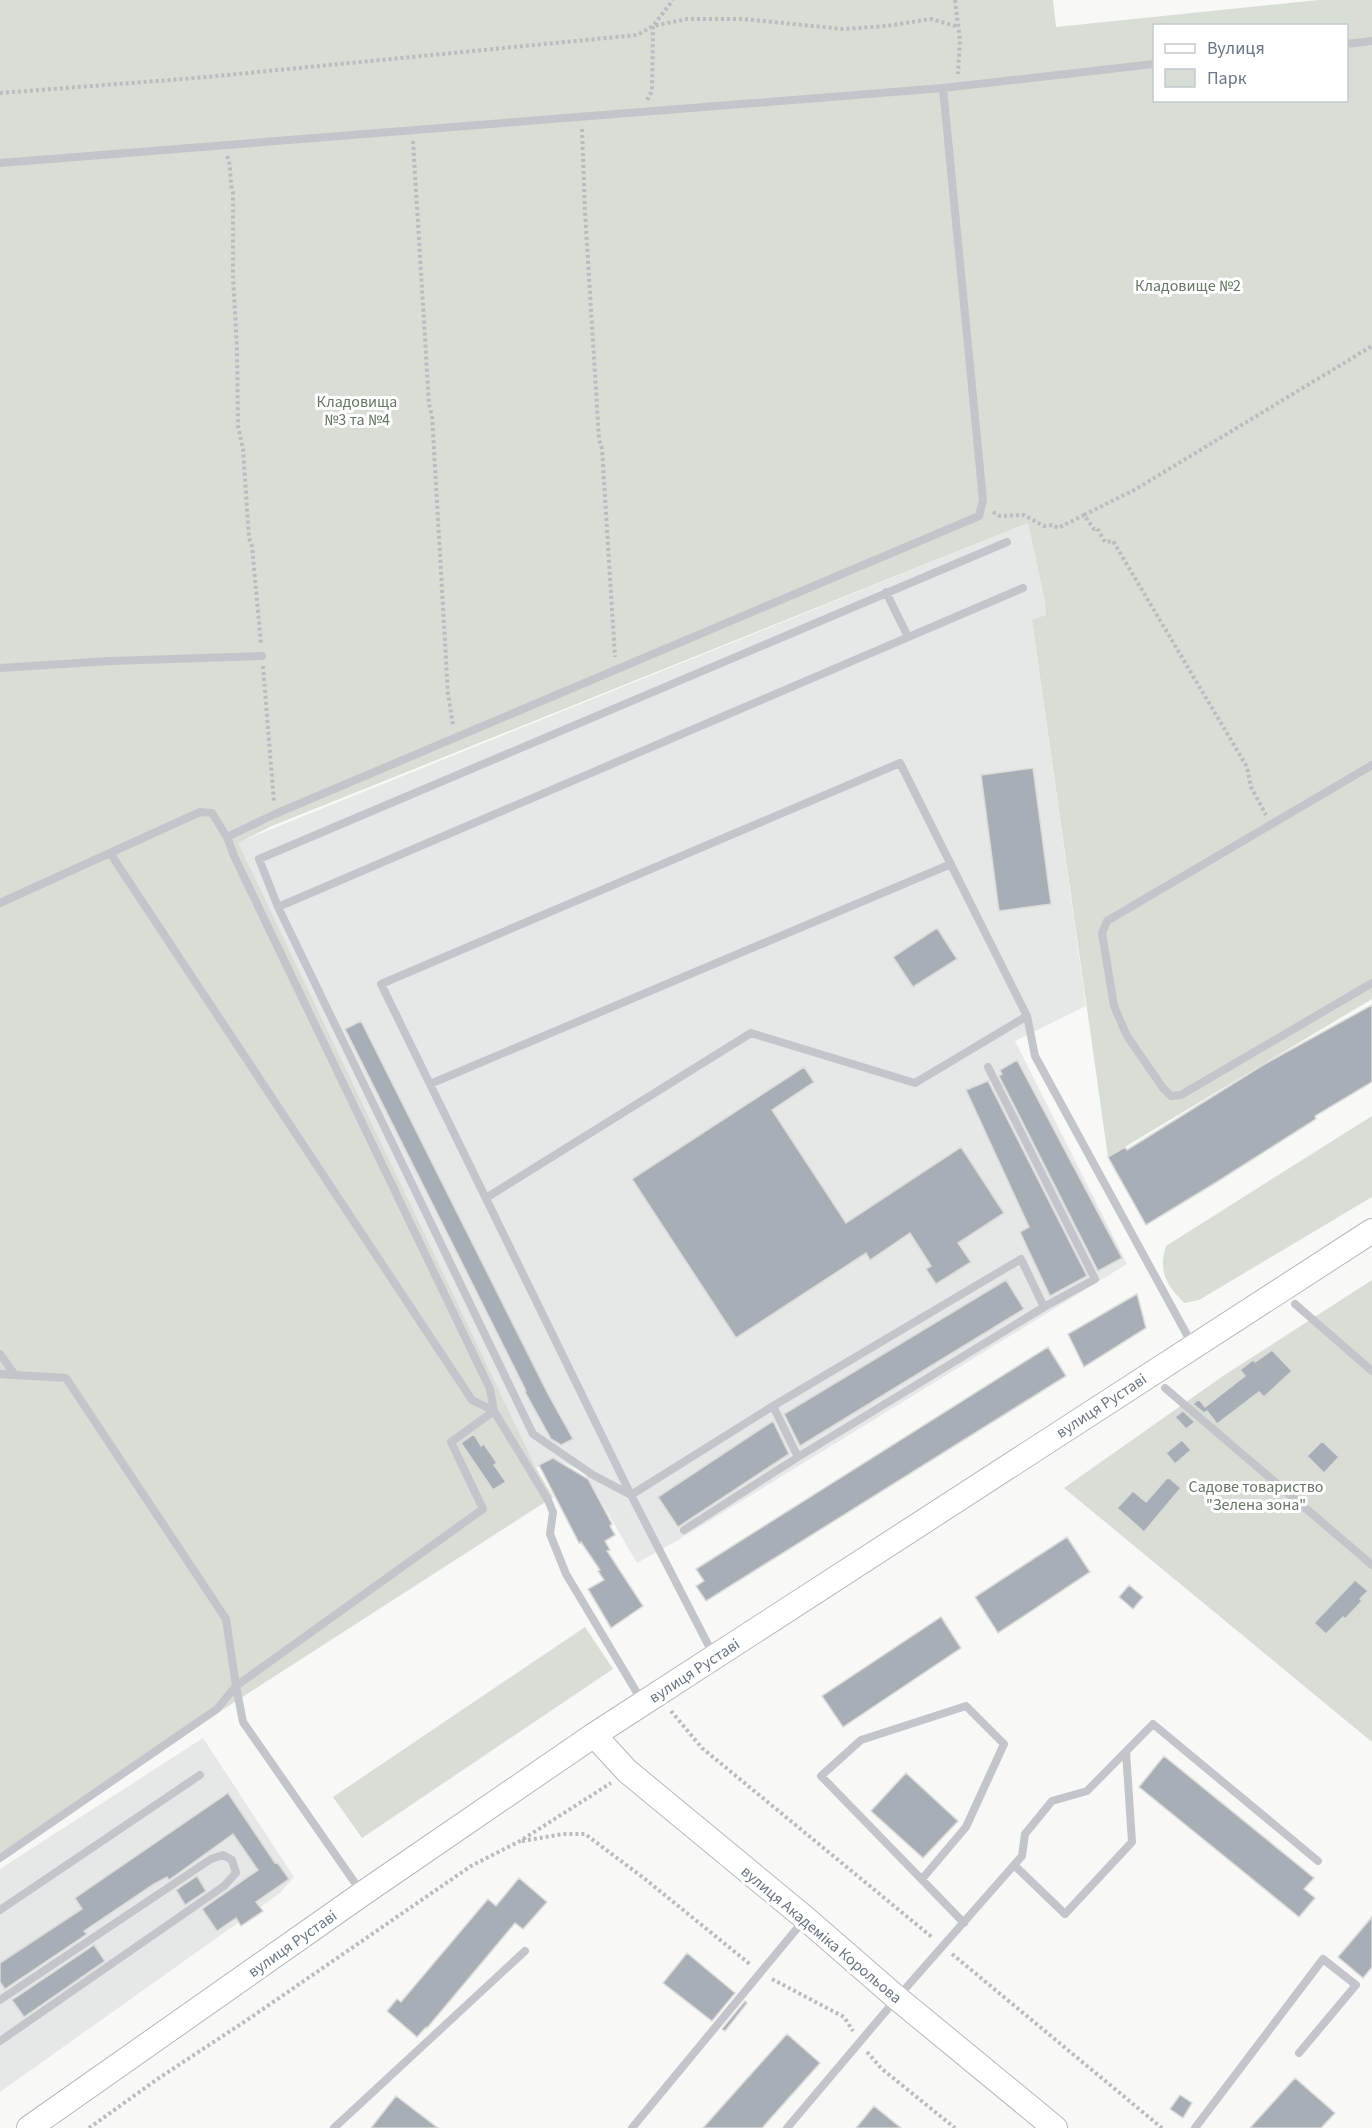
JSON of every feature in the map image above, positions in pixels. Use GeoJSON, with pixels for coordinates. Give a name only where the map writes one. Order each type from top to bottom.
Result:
{"type":"FeatureCollection","features":[{"type":"Feature","properties":{"kind":"main road","name":"вулиця Руставі"},"geometry":{"type":"LineString","coordinates":[[29,2128],[362,1894],[594,1735],[1372,1231]]}},
{"type":"Feature","properties":{"kind":"main road","name":"вулиця Академіка Корольова"},"geometry":{"type":"LineString","coordinates":[[594,1735],[627,1771],[1055,2128]]}},
{"type":"Feature","properties":{"kind":"lane"},"geometry":{"type":"LineString","coordinates":[[1348,44],[1372,41]]}},
{"type":"Feature","properties":{"kind":"lane"},"geometry":{"type":"LineString","coordinates":[[0,163],[943,88],[1153,64]]}},
{"type":"Feature","properties":{"kind":"lane"},"geometry":{"type":"LineString","coordinates":[[227,837],[275,814],[979,516],[983,500],[943,88]]}},
{"type":"Feature","properties":{"kind":"lane"},"geometry":{"type":"LineString","coordinates":[[631,1495],[593,1475],[533,1434],[278,908],[259,859],[1006,542]]}},
{"type":"Feature","properties":{"kind":"lane"},"geometry":{"type":"LineString","coordinates":[[278,908],[1023,588]]}},
{"type":"Feature","properties":{"kind":"lane"},"geometry":{"type":"LineString","coordinates":[[886,592],[908,637]]}},
{"type":"Feature","properties":{"kind":"lane"},"geometry":{"type":"LineString","coordinates":[[0,668],[111,661],[262,656]]}},
{"type":"Feature","properties":{"kind":"lane"},"geometry":{"type":"LineString","coordinates":[[714,1656],[631,1495],[381,984],[900,763],[1027,1016],[1035,1056],[1193,1346]]}},
{"type":"Feature","properties":{"kind":"lane"},"geometry":{"type":"LineString","coordinates":[[1372,765],[1107,921],[1101,933],[1114,1006],[1127,1036],[1171,1096],[1181,1095],[1372,983]]}},
{"type":"Feature","properties":{"kind":"lane"},"geometry":{"type":"LineString","coordinates":[[0,903],[206,811],[217,818],[490,1389],[494,1411],[548,1500],[553,1512],[550,1533],[566,1574],[642,1703]]}},
{"type":"Feature","properties":{"kind":"lane"},"geometry":{"type":"LineString","coordinates":[[110,853],[472,1400],[494,1411]]}},
{"type":"Feature","properties":{"kind":"lane"},"geometry":{"type":"LineString","coordinates":[[430,1084],[951,864]]}},
{"type":"Feature","properties":{"kind":"lane"},"geometry":{"type":"LineString","coordinates":[[486,1198],[751,1033],[915,1083],[1027,1016]]}},
{"type":"Feature","properties":{"kind":"lane"},"geometry":{"type":"LineString","coordinates":[[684,1530],[798,1457],[1044,1307],[1095,1279],[988,1067]]}},
{"type":"Feature","properties":{"kind":"lane"},"geometry":{"type":"LineString","coordinates":[[631,1495],[773,1406],[1021,1259],[1044,1307]]}},
{"type":"Feature","properties":{"kind":"lane"},"geometry":{"type":"LineString","coordinates":[[1295,1304],[1372,1371]]}},
{"type":"Feature","properties":{"kind":"lane"},"geometry":{"type":"LineString","coordinates":[[0,1354],[15,1375]]}},
{"type":"Feature","properties":{"kind":"lane"},"geometry":{"type":"LineString","coordinates":[[0,1374],[66,1378],[226,1619],[243,1722],[362,1894]]}},
{"type":"Feature","properties":{"kind":"lane"},"geometry":{"type":"LineString","coordinates":[[1166,1388],[1372,1565]]}},
{"type":"Feature","properties":{"kind":"lane"},"geometry":{"type":"LineString","coordinates":[[773,1406],[798,1457]]}},
{"type":"Feature","properties":{"kind":"lane"},"geometry":{"type":"LineString","coordinates":[[0,1858],[217,1709],[236,1686],[483,1509],[451,1442],[494,1411]]}},
{"type":"Feature","properties":{"kind":"lane"},"geometry":{"type":"LineString","coordinates":[[922,1879],[966,1827],[1004,1744],[966,1706],[861,1740],[821,1776],[964,1923]]}},
{"type":"Feature","properties":{"kind":"lane"},"geometry":{"type":"LineString","coordinates":[[787,2128],[1022,1856],[1025,1834],[1053,1801],[1087,1791],[1153,1724],[1318,1861]]}},
{"type":"Feature","properties":{"kind":"lane"},"geometry":{"type":"LineString","coordinates":[[1014,1865],[1065,1914],[1132,1842],[1126,1752]]}},
{"type":"Feature","properties":{"kind":"lane"},"geometry":{"type":"LineString","coordinates":[[0,1910],[200,1775]]}},
{"type":"Feature","properties":{"kind":"lane"},"geometry":{"type":"LineString","coordinates":[[0,2000],[211,1859],[223,1855],[232,1860],[236,1873],[224,1886],[0,2041]]}},
{"type":"Feature","properties":{"kind":"lane"},"geometry":{"type":"LineString","coordinates":[[632,2128],[806,1918]]}},
{"type":"Feature","properties":{"kind":"lane"},"geometry":{"type":"LineString","coordinates":[[334,2128],[525,1951]]}},
{"type":"Feature","properties":{"kind":"lane"},"geometry":{"type":"LineString","coordinates":[[1195,2128],[1323,1959],[1356,1985],[1299,2053]]}},
{"type":"Feature","properties":{"kind":"path"},"geometry":{"type":"LineString","coordinates":[[642,111],[652,91],[653,26],[673,0]]}},
{"type":"Feature","properties":{"kind":"path"},"geometry":{"type":"LineString","coordinates":[[955,0],[960,41],[957,86]]}},
{"type":"Feature","properties":{"kind":"path"},"geometry":{"type":"LineString","coordinates":[[0,93],[207,77],[637,35],[653,26],[687,19],[743,18],[843,29],[886,26],[931,19],[959,27]]}},
{"type":"Feature","properties":{"kind":"path"},"geometry":{"type":"LineString","coordinates":[[582,116],[590,307],[599,439],[602,449],[616,670]]}},
{"type":"Feature","properties":{"kind":"path"},"geometry":{"type":"LineString","coordinates":[[412,130],[429,404],[432,415],[448,694],[457,737]]}},
{"type":"Feature","properties":{"kind":"path"},"geometry":{"type":"LineString","coordinates":[[221,145],[229,161],[230,184],[233,193],[238,426],[243,449],[275,814]]}},
{"type":"Feature","properties":{"kind":"path"},"geometry":{"type":"LineString","coordinates":[[981,510],[997,513],[1000,516],[1024,515],[1044,526],[1052,525],[1058,528],[1136,489],[1372,346]]}},
{"type":"Feature","properties":{"kind":"path"},"geometry":{"type":"LineString","coordinates":[[1084,515],[1094,529],[1097,528],[1105,542],[1113,542],[1118,548],[1247,767],[1251,787],[1271,824]]}},
{"type":"Feature","properties":{"kind":"path"},"geometry":{"type":"LineString","coordinates":[[671,1711],[702,1748]]}},
{"type":"Feature","properties":{"kind":"path"},"geometry":{"type":"LineString","coordinates":[[89,2128],[471,1866],[519,1842],[612,1782]]}},
{"type":"Feature","properties":{"kind":"path"},"geometry":{"type":"LineString","coordinates":[[519,1842],[563,1834],[585,1834],[645,1879],[760,1973],[844,2017],[859,2042],[882,2069],[955,2128]]}},
{"type":"Feature","properties":{"kind":"shaded area"},"geometry":{"type":"Polygon","coordinates":[[[1028,523],[1046,616],[1032,620],[1086,1006],[1015,1041],[1127,1264],[680,1539],[637,1563],[584,1472],[553,1458],[536,1468],[237,843],[1028,523]]]}},
{"type":"Feature","properties":{"kind":"shaded area"},"geometry":{"type":"Polygon","coordinates":[[[203,1738],[294,1877],[280,1893],[0,2092],[0,1869],[203,1738]]]}},
{"type":"Feature","properties":{"kind":"green space","name":"Кладовища №3 та №4"},"geometry":{"type":"Polygon","coordinates":[[[0,0],[1053,0],[1056,27],[1319,0],[1372,0],[1372,999],[1108,1157],[1032,620],[1046,615],[1028,523],[272,826],[238,843],[536,1468],[553,1497],[0,1853],[0,0]]]}},
{"type":"Feature","properties":{"kind":"green space"},"geometry":{"type":"Polygon","coordinates":[[[1372,1116],[1372,1197],[1199,1300],[1184,1303],[1172,1290],[1165,1277],[1163,1263],[1166,1246],[1372,1116]]]}},
{"type":"Feature","properties":{"kind":"green space","name":"Садове товариство \"Зелена зона\""},"geometry":{"type":"Polygon","coordinates":[[[1372,1280],[1372,1742],[1064,1488],[1223,1376],[1372,1280]]]}},
{"type":"Feature","properties":{"kind":"green space"},"geometry":{"type":"Polygon","coordinates":[[[585,1627],[613,1669],[362,1838],[333,1797],[585,1627]]]}},
{"type":"Feature","properties":{"kind":"building"},"geometry":{"type":"Polygon","coordinates":[[[1033,768],[1051,904],[999,911],[981,775],[1033,768]]]}},
{"type":"Feature","properties":{"kind":"building"},"geometry":{"type":"Polygon","coordinates":[[[937,928],[957,959],[913,987],[893,957],[937,928]]]}},
{"type":"Feature","properties":{"kind":"building"},"geometry":{"type":"Polygon","coordinates":[[[1372,1005],[1372,1082],[1146,1225],[1108,1157],[1125,1147],[1127,1150],[1263,1065],[1372,1005]]]}},
{"type":"Feature","properties":{"kind":"building"},"geometry":{"type":"Polygon","coordinates":[[[361,1021],[548,1394],[573,1439],[561,1445],[551,1439],[525,1392],[345,1029],[361,1021]]]}},
{"type":"Feature","properties":{"kind":"building"},"geometry":{"type":"Polygon","coordinates":[[[1017,1060],[1122,1258],[1098,1271],[999,1076],[1002,1074],[1000,1070],[1017,1060]]]}},
{"type":"Feature","properties":{"kind":"building"},"geometry":{"type":"Polygon","coordinates":[[[804,1067],[814,1082],[772,1110],[846,1223],[961,1147],[1004,1213],[958,1243],[971,1262],[936,1284],[926,1269],[931,1266],[910,1233],[870,1260],[866,1253],[736,1338],[632,1179],[804,1067]]]}},
{"type":"Feature","properties":{"kind":"building"},"geometry":{"type":"Polygon","coordinates":[[[988,1081],[1087,1276],[1050,1296],[1020,1232],[1029,1227],[966,1090],[988,1081]]]}},
{"type":"Feature","properties":{"kind":"building"},"geometry":{"type":"Polygon","coordinates":[[[1006,1280],[1024,1309],[800,1446],[784,1414],[1006,1280]]]}},
{"type":"Feature","properties":{"kind":"building"},"geometry":{"type":"Polygon","coordinates":[[[1137,1294],[1146,1328],[1084,1367],[1068,1334],[1137,1294]]]}},
{"type":"Feature","properties":{"kind":"building"},"geometry":{"type":"Polygon","coordinates":[[[1048,1347],[1066,1376],[706,1601],[696,1586],[704,1581],[696,1569],[1048,1347]]]}},
{"type":"Feature","properties":{"kind":"building"},"geometry":{"type":"Polygon","coordinates":[[[1272,1350],[1292,1371],[1264,1397],[1259,1392],[1217,1424],[1207,1411],[1204,1413],[1193,1404],[1199,1399],[1205,1407],[1245,1376],[1240,1370],[1272,1350]]]}},
{"type":"Feature","properties":{"kind":"building"},"geometry":{"type":"Polygon","coordinates":[[[1183,1411],[1195,1422],[1186,1429],[1175,1417],[1183,1411]]]}},
{"type":"Feature","properties":{"kind":"building"},"geometry":{"type":"Polygon","coordinates":[[[773,1421],[789,1454],[678,1527],[658,1497],[773,1421]]]}},
{"type":"Feature","properties":{"kind":"building"},"geometry":{"type":"Polygon","coordinates":[[[474,1434],[481,1446],[484,1444],[497,1463],[494,1465],[506,1482],[493,1490],[461,1443],[474,1434]]]}},
{"type":"Feature","properties":{"kind":"building"},"geometry":{"type":"Polygon","coordinates":[[[1182,1440],[1191,1450],[1175,1464],[1166,1453],[1182,1440]]]}},
{"type":"Feature","properties":{"kind":"building"},"geometry":{"type":"Polygon","coordinates":[[[1322,1441],[1339,1457],[1324,1473],[1307,1456],[1322,1441]]]}},
{"type":"Feature","properties":{"kind":"building"},"geometry":{"type":"Polygon","coordinates":[[[553,1458],[588,1479],[612,1524],[610,1526],[615,1535],[605,1541],[610,1550],[607,1551],[643,1606],[611,1628],[588,1589],[604,1580],[598,1571],[600,1570],[581,1542],[579,1543],[539,1465],[553,1458]]]}},
{"type":"Feature","properties":{"kind":"building"},"geometry":{"type":"Polygon","coordinates":[[[1168,1477],[1181,1488],[1144,1532],[1117,1508],[1133,1491],[1146,1502],[1168,1477]]]}},
{"type":"Feature","properties":{"kind":"building"},"geometry":{"type":"Polygon","coordinates":[[[1067,1537],[1090,1572],[998,1633],[975,1597],[1067,1537]]]}},
{"type":"Feature","properties":{"kind":"building"},"geometry":{"type":"Polygon","coordinates":[[[1355,1580],[1368,1591],[1345,1619],[1343,1617],[1326,1634],[1314,1623],[1355,1580]]]}},
{"type":"Feature","properties":{"kind":"building"},"geometry":{"type":"Polygon","coordinates":[[[1129,1585],[1143,1597],[1133,1609],[1119,1597],[1129,1585]]]}},
{"type":"Feature","properties":{"kind":"building"},"geometry":{"type":"Polygon","coordinates":[[[941,1617],[961,1648],[843,1727],[822,1696],[941,1617]]]}},
{"type":"Feature","properties":{"kind":"building"},"geometry":{"type":"Polygon","coordinates":[[[1164,1756],[1314,1878],[1304,1889],[1315,1898],[1299,1917],[1139,1787],[1164,1756]]]}},
{"type":"Feature","properties":{"kind":"building"},"geometry":{"type":"Polygon","coordinates":[[[906,1773],[958,1821],[923,1858],[871,1811],[906,1773]]]}},
{"type":"Feature","properties":{"kind":"building"},"geometry":{"type":"Polygon","coordinates":[[[228,1793],[275,1863],[277,1862],[289,1879],[256,1902],[263,1911],[241,1926],[236,1918],[217,1931],[202,1909],[258,1870],[233,1834],[169,1880],[167,1877],[154,1884],[84,1931],[87,1934],[5,1989],[0,1982],[0,1963],[82,1909],[75,1898],[228,1793]]]}},
{"type":"Feature","properties":{"kind":"building"},"geometry":{"type":"Polygon","coordinates":[[[197,1876],[206,1891],[185,1905],[176,1890],[197,1876]]]}},
{"type":"Feature","properties":{"kind":"building"},"geometry":{"type":"Polygon","coordinates":[[[519,1878],[547,1902],[523,1929],[515,1923],[417,2037],[387,2011],[397,1999],[401,2002],[488,1899],[496,1906],[519,1878]]]}},
{"type":"Feature","properties":{"kind":"building"},"geometry":{"type":"Polygon","coordinates":[[[1372,1917],[1372,1967],[1363,1978],[1338,1957],[1372,1917]]]}},
{"type":"Feature","properties":{"kind":"building"},"geometry":{"type":"Polygon","coordinates":[[[94,1945],[105,1961],[24,2017],[12,2000],[94,1945]]]}},
{"type":"Feature","properties":{"kind":"building"},"geometry":{"type":"Polygon","coordinates":[[[687,1953],[735,1993],[712,2021],[663,1983],[687,1953]]]}},
{"type":"Feature","properties":{"kind":"building"},"geometry":{"type":"Polygon","coordinates":[[[745,2001],[747,2003],[725,2031],[722,2029],[745,2001]]]}},
{"type":"Feature","properties":{"kind":"building"},"geometry":{"type":"Polygon","coordinates":[[[787,2034],[820,2063],[762,2128],[703,2128],[787,2034]]]}},
{"type":"Feature","properties":{"kind":"building"},"geometry":{"type":"Polygon","coordinates":[[[1295,2078],[1335,2113],[1321,2128],[1250,2128],[1295,2078]]]}},
{"type":"Feature","properties":{"kind":"building"},"geometry":{"type":"Polygon","coordinates":[[[1180,2095],[1192,2103],[1183,2118],[1170,2109],[1180,2095]]]}},
{"type":"Feature","properties":{"kind":"building"},"geometry":{"type":"Polygon","coordinates":[[[396,2096],[438,2128],[371,2128],[396,2096]]]}},
{"type":"Feature","properties":{"kind":"building"},"geometry":{"type":"Polygon","coordinates":[[[874,2106],[901,2128],[856,2128],[874,2106]]]}},
{"type":"Feature","properties":{"kind":"park label","name":"Кладовище №2"},"geometry":{"type":"Point","coordinates":[1188,285]}}]}
